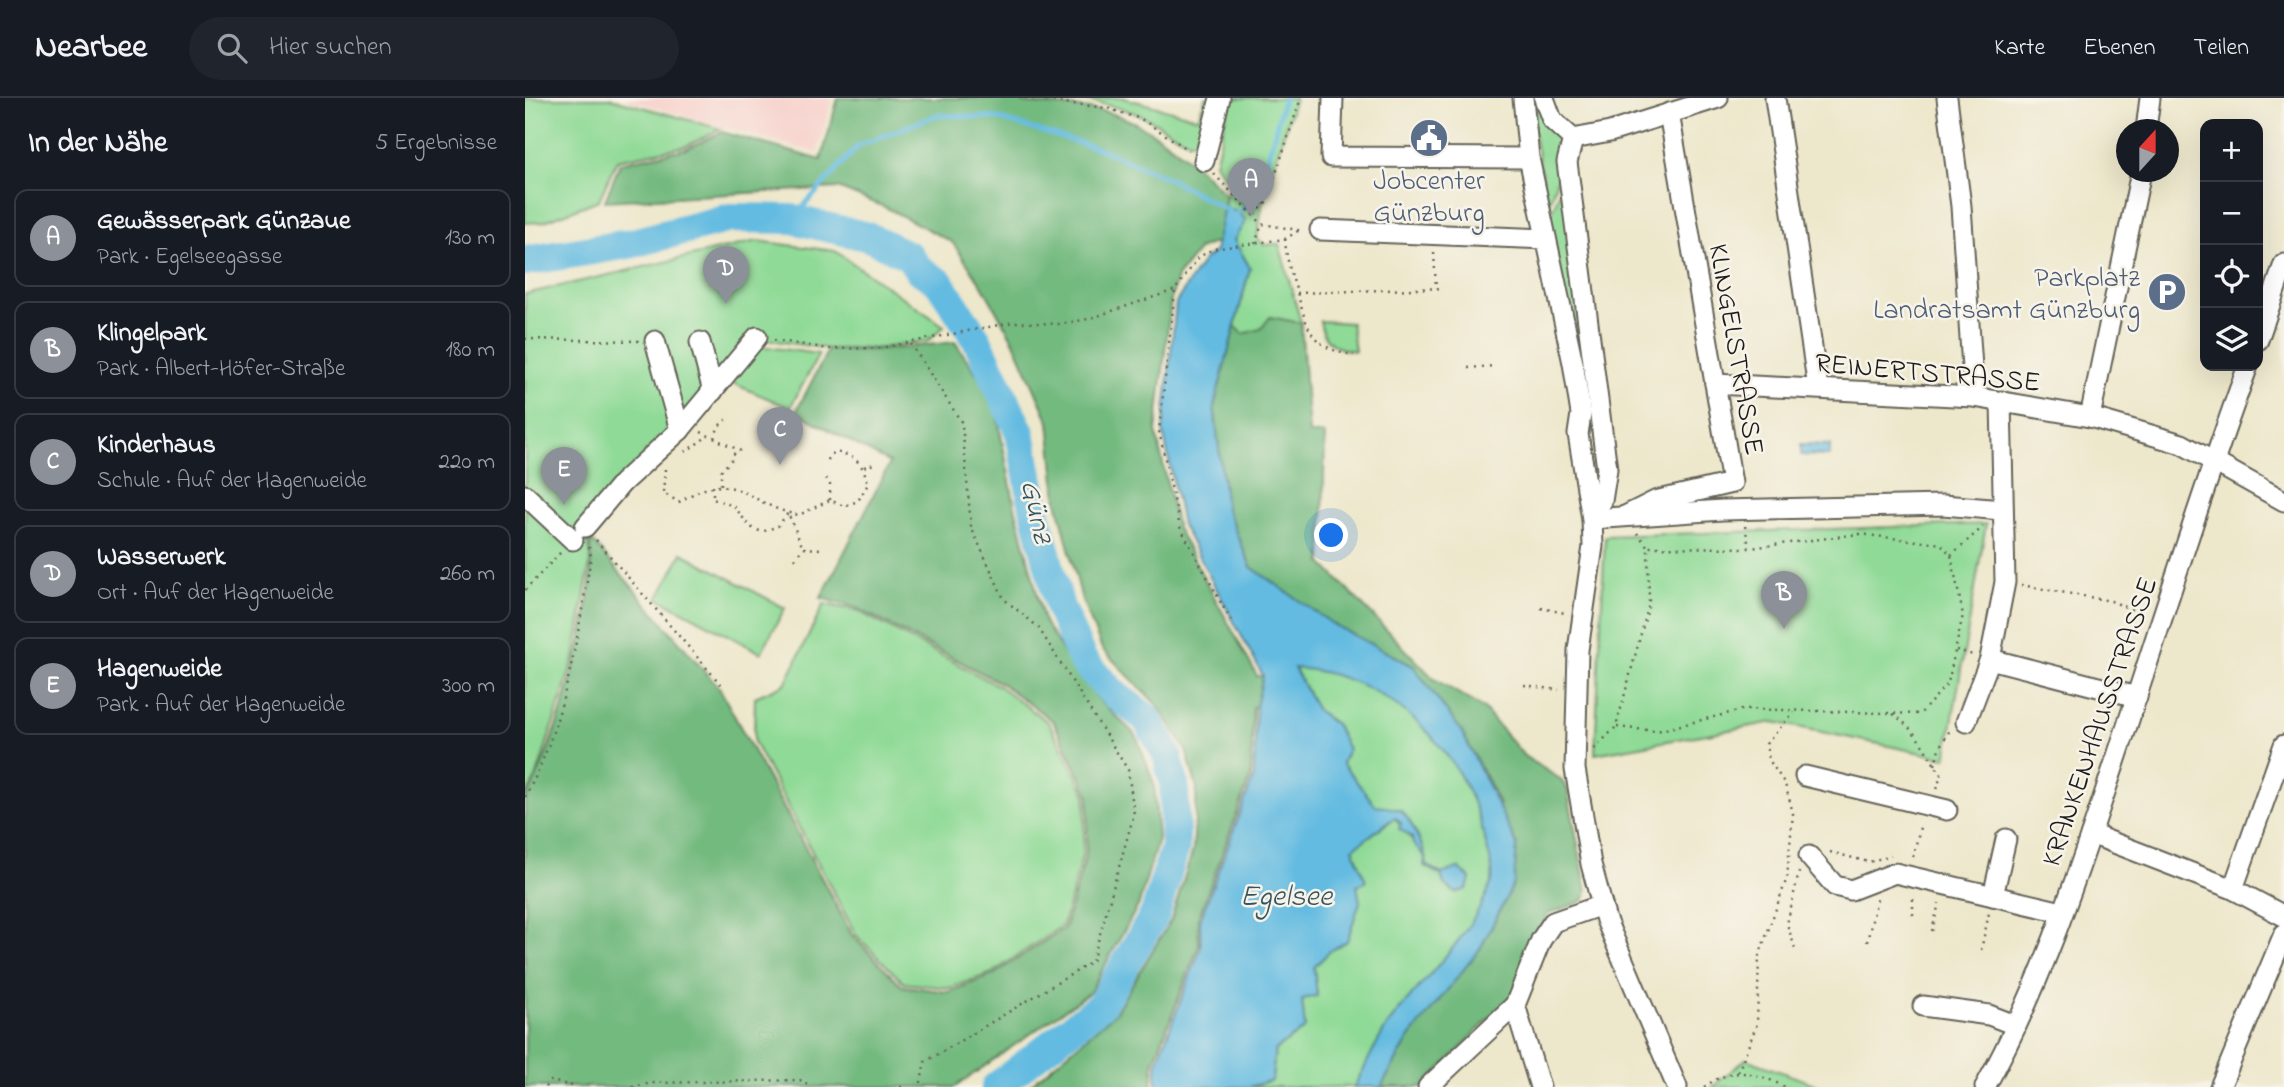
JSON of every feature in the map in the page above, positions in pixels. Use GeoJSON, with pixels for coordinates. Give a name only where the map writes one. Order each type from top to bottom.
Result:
{"type":"FeatureCollection","features":[{"type":"Feature","properties":{"kind":"street"},"geometry":{"type":"LineString","coordinates":[[1204,161],[1220,98]]}},
{"type":"Feature","properties":{"kind":"street"},"geometry":{"type":"LineString","coordinates":[[1333,98],[1331,158],[1529,158]]}},
{"type":"Feature","properties":{"kind":"street"},"geometry":{"type":"LineString","coordinates":[[1523,98],[1529,158],[1573,363],[1581,414],[1578,434],[1591,512],[1593,546],[1578,650],[1575,769],[1591,864],[1602,905],[1677,1087]]}},
{"type":"Feature","properties":{"kind":"street"},"geometry":{"type":"LineString","coordinates":[[1544,98],[1552,120],[1573,139]]}},
{"type":"Feature","properties":{"kind":"street"},"geometry":{"type":"LineString","coordinates":[[1573,139],[1610,132],[1718,98]]}},
{"type":"Feature","properties":{"kind":"street"},"geometry":{"type":"LineString","coordinates":[[1775,98],[1818,388]]}},
{"type":"Feature","properties":{"kind":"street"},"geometry":{"type":"LineString","coordinates":[[1947,98],[1961,206],[1974,397]]}},
{"type":"Feature","properties":{"kind":"street"},"geometry":{"type":"LineString","coordinates":[[2147,119],[2150,98]]}},
{"type":"Feature","properties":{"kind":"street","name":"KLINGELSTRASSE"},"geometry":{"type":"LineString","coordinates":[[1625,516],[1655,501],[1732,482],[1669,113]]}},
{"type":"Feature","properties":{"kind":"street"},"geometry":{"type":"LineString","coordinates":[[1573,139],[1567,162],[1607,469],[1602,501],[1591,512]]}},
{"type":"Feature","properties":{"kind":"street"},"geometry":{"type":"LineString","coordinates":[[2090,417],[2139,182]]}},
{"type":"Feature","properties":{"kind":"street"},"geometry":{"type":"LineString","coordinates":[[1320,230],[1546,239]]}},
{"type":"Feature","properties":{"kind":"street"},"geometry":{"type":"LineString","coordinates":[[2265,299],[2284,264]]}},
{"type":"Feature","properties":{"kind":"street"},"geometry":{"type":"LineString","coordinates":[[525,495],[579,533],[622,483],[686,429],[757,337]]}},
{"type":"Feature","properties":{"kind":"street"},"geometry":{"type":"LineString","coordinates":[[655,341],[686,429]]}},
{"type":"Feature","properties":{"kind":"street"},"geometry":{"type":"LineString","coordinates":[[700,342],[713,391]]}},
{"type":"Feature","properties":{"kind":"street","name":"KRANKENHAUSSTRASSE"},"geometry":{"type":"LineString","coordinates":[[1985,1087],[2015,1025],[2091,834],[2163,621],[2213,461],[2246,371]]}},
{"type":"Feature","properties":{"kind":"street","name":"REINERTSTRASSE"},"geometry":{"type":"LineString","coordinates":[[1716,384],[1974,397],[2090,417],[2182,444],[2284,501]]}},
{"type":"Feature","properties":{"kind":"street"},"geometry":{"type":"LineString","coordinates":[[1966,722],[1990,659],[2005,582],[2001,401]]}},
{"type":"Feature","properties":{"kind":"street"},"geometry":{"type":"LineString","coordinates":[[1591,512],[1625,516],[1930,505],[2002,510]]}},
{"type":"Feature","properties":{"kind":"street"},"geometry":{"type":"LineString","coordinates":[[1990,659],[2137,697]]}},
{"type":"Feature","properties":{"kind":"street"},"geometry":{"type":"LineString","coordinates":[[2233,889],[2284,745]]}},
{"type":"Feature","properties":{"kind":"street"},"geometry":{"type":"LineString","coordinates":[[1805,776],[1947,810]]}},
{"type":"Feature","properties":{"kind":"street"},"geometry":{"type":"LineString","coordinates":[[2091,834],[2233,889],[2284,916]]}},
{"type":"Feature","properties":{"kind":"street"},"geometry":{"type":"LineString","coordinates":[[1993,896],[2006,839]]}},
{"type":"Feature","properties":{"kind":"street"},"geometry":{"type":"LineString","coordinates":[[1805,862],[1835,886],[1851,890],[1895,873],[2062,912]]}},
{"type":"Feature","properties":{"kind":"street"},"geometry":{"type":"LineString","coordinates":[[1428,1087],[1515,1005],[1541,940],[1553,922],[1602,905]]}},
{"type":"Feature","properties":{"kind":"street"},"geometry":{"type":"LineString","coordinates":[[2220,1087],[2284,934]]}},
{"type":"Feature","properties":{"kind":"street"},"geometry":{"type":"LineString","coordinates":[[1515,1005],[1540,1087]]}},
{"type":"Feature","properties":{"kind":"street"},"geometry":{"type":"LineString","coordinates":[[1923,1006],[1989,1016],[2015,1025]]}},
{"type":"Feature","properties":{"kind":"path"},"geometry":{"type":"LineString","coordinates":[[1025,98],[1106,108],[1141,119],[1204,161],[1262,224],[1298,232],[1320,230]]}},
{"type":"Feature","properties":{"kind":"path"},"geometry":{"type":"LineString","coordinates":[[1253,212],[1266,203],[1301,98]]}},
{"type":"Feature","properties":{"kind":"path"},"geometry":{"type":"LineString","coordinates":[[1255,244],[1262,224]]}},
{"type":"Feature","properties":{"kind":"path"},"geometry":{"type":"LineString","coordinates":[[1231,621],[1180,527],[1159,431],[1175,290],[1199,257],[1213,248],[1285,239],[1298,232]]}},
{"type":"Feature","properties":{"kind":"path"},"geometry":{"type":"LineString","coordinates":[[1434,235],[1436,288]]}},
{"type":"Feature","properties":{"kind":"path"},"geometry":{"type":"LineString","coordinates":[[1285,239],[1286,257],[1312,335],[1335,352],[1354,355]]}},
{"type":"Feature","properties":{"kind":"path"},"geometry":{"type":"LineString","coordinates":[[1297,293],[1443,288]]}},
{"type":"Feature","properties":{"kind":"path"},"geometry":{"type":"LineString","coordinates":[[757,337],[829,349],[881,348],[928,341],[1014,322],[1060,324],[1088,319],[1175,290]]}},
{"type":"Feature","properties":{"kind":"path"},"geometry":{"type":"LineString","coordinates":[[911,344],[963,423],[971,527],[1004,598],[1038,627],[1128,770],[1134,814],[1091,962],[925,1062],[920,1087]]}},
{"type":"Feature","properties":{"kind":"path"},"geometry":{"type":"LineString","coordinates":[[1468,368],[1495,366]]}},
{"type":"Feature","properties":{"kind":"path"},"geometry":{"type":"LineString","coordinates":[[714,438],[719,426],[728,418]]}},
{"type":"Feature","properties":{"kind":"path"},"geometry":{"type":"LineString","coordinates":[[686,429],[714,438],[745,453]]}},
{"type":"Feature","properties":{"kind":"path"},"geometry":{"type":"LineString","coordinates":[[676,458],[708,436]]}},
{"type":"Feature","properties":{"kind":"path"},"geometry":{"type":"LineString","coordinates":[[721,485],[721,471],[732,459],[736,449]]}},
{"type":"Feature","properties":{"kind":"path"},"geometry":{"type":"LineString","coordinates":[[826,462],[834,452],[850,454],[864,467],[868,484],[858,501],[844,506],[830,500]]}},
{"type":"Feature","properties":{"kind":"path"},"geometry":{"type":"LineString","coordinates":[[864,467],[874,464]]}},
{"type":"Feature","properties":{"kind":"path"},"geometry":{"type":"LineString","coordinates":[[665,466],[663,493],[679,502],[701,488],[721,485],[736,488],[788,513],[799,514],[814,510],[830,500]]}},
{"type":"Feature","properties":{"kind":"path"},"geometry":{"type":"LineString","coordinates":[[825,478],[830,485],[830,500]]}},
{"type":"Feature","properties":{"kind":"path"},"geometry":{"type":"LineString","coordinates":[[713,486],[713,499],[734,506],[750,527],[762,533],[778,526],[788,513]]}},
{"type":"Feature","properties":{"kind":"path"},"geometry":{"type":"LineString","coordinates":[[1951,555],[2002,510]]}},
{"type":"Feature","properties":{"kind":"path"},"geometry":{"type":"LineString","coordinates":[[788,513],[803,548]]}},
{"type":"Feature","properties":{"kind":"path"},"geometry":{"type":"LineString","coordinates":[[525,590],[579,533]]}},
{"type":"Feature","properties":{"kind":"path"},"geometry":{"type":"LineString","coordinates":[[579,533],[724,688]]}},
{"type":"Feature","properties":{"kind":"path"},"geometry":{"type":"LineString","coordinates":[[525,797],[535,778],[574,658],[591,557],[579,533]]}},
{"type":"Feature","properties":{"kind":"path"},"geometry":{"type":"LineString","coordinates":[[1575,769],[1616,727],[1649,604],[1648,547],[1750,548],[1859,534],[1941,544],[1951,555],[1963,615],[1948,683],[1920,713],[1746,709],[1657,731],[1616,727]]}},
{"type":"Feature","properties":{"kind":"path"},"geometry":{"type":"LineString","coordinates":[[803,548],[821,549]]}},
{"type":"Feature","properties":{"kind":"path"},"geometry":{"type":"LineString","coordinates":[[795,559],[803,548]]}},
{"type":"Feature","properties":{"kind":"path"},"geometry":{"type":"LineString","coordinates":[[2005,582],[2111,601],[2163,621]]}},
{"type":"Feature","properties":{"kind":"path"},"geometry":{"type":"LineString","coordinates":[[1541,608],[1583,617]]}},
{"type":"Feature","properties":{"kind":"path"},"geometry":{"type":"LineString","coordinates":[[1525,685],[1569,691]]}},
{"type":"Feature","properties":{"kind":"path"},"geometry":{"type":"LineString","coordinates":[[1738,1073],[1757,1024],[1759,956],[1787,878],[1793,813],[1785,784],[1769,760],[1766,744],[1794,712]]}},
{"type":"Feature","properties":{"kind":"path"},"geometry":{"type":"LineString","coordinates":[[1890,713],[1908,724],[1934,765],[1939,748],[1950,730],[1966,722]]}},
{"type":"Feature","properties":{"kind":"path"},"geometry":{"type":"LineString","coordinates":[[1795,948],[1787,925],[1805,862]]}},
{"type":"Feature","properties":{"kind":"path"},"geometry":{"type":"LineString","coordinates":[[1980,950],[1993,896]]}},
{"type":"Feature","properties":{"kind":"path"},"geometry":{"type":"LineString","coordinates":[[1704,1087],[1721,1075],[1738,1073],[1763,1076],[1785,1087]]}},
{"type":"Feature","properties":{"kind":"path"},"geometry":{"type":"LineString","coordinates":[[632,1087],[652,1083],[800,1080],[811,1087]]}},
{"type":"Feature","properties":{"kind":"path"},"geometry":{"type":"LineString","coordinates":[[545,1087],[551,1082],[577,1087]]}},
{"type":"Feature","properties":{"kind":"shaded area"},"geometry":{"type":"Polygon","coordinates":[[[622,98],[832,98],[817,153],[622,98]]]}},
{"type":"Feature","properties":{"kind":"green space"},"geometry":{"type":"Polygon","coordinates":[[[525,98],[610,98],[721,129],[686,146],[617,160],[599,200],[543,222],[525,223],[525,98]]]}},
{"type":"Feature","properties":{"kind":"green space"},"geometry":{"type":"Polygon","coordinates":[[[838,98],[1015,98],[1024,103],[1106,112],[1140,125],[1156,135],[1186,157],[1226,195],[1218,241],[1199,249],[1177,277],[1171,300],[1156,432],[1177,528],[1257,676],[1263,676],[1256,707],[1253,707],[1251,776],[1198,919],[1199,945],[1153,1064],[1152,1087],[1028,1087],[1115,1013],[1171,920],[1193,850],[1197,788],[1186,750],[1158,706],[1102,649],[1082,600],[1057,501],[1049,422],[1014,342],[982,285],[952,242],[887,208],[838,188],[605,201],[620,163],[686,149],[722,132],[821,160],[838,98]]]}},
{"type":"Feature","properties":{"kind":"green space"},"geometry":{"type":"Polygon","coordinates":[[[1068,98],[1124,98],[1198,118],[1205,98],[1218,98],[1206,143],[1198,143],[1181,138],[1142,116],[1068,98]]]}},
{"type":"Feature","properties":{"kind":"green space"},"geometry":{"type":"Polygon","coordinates":[[[1230,98],[1295,98],[1263,200],[1257,238],[1264,245],[1279,244],[1301,323],[1271,317],[1261,329],[1243,334],[1235,326],[1250,268],[1234,240],[1237,212],[1224,206],[1226,195],[1233,186],[1215,164],[1230,98]]]}},
{"type":"Feature","properties":{"kind":"green space"},"geometry":{"type":"Polygon","coordinates":[[[1527,98],[1539,98],[1556,130],[1562,151],[1559,173],[1548,207],[1527,98]]]}},
{"type":"Feature","properties":{"kind":"green space"},"geometry":{"type":"Polygon","coordinates":[[[1565,177],[1598,430],[1589,431],[1585,391],[1549,220],[1565,177]]]}},
{"type":"Feature","properties":{"kind":"green space"},"geometry":{"type":"Polygon","coordinates":[[[757,241],[835,251],[944,326],[928,341],[881,348],[829,349],[757,338],[585,527],[591,557],[574,658],[536,778],[525,797],[525,294],[757,241]]]}},
{"type":"Feature","properties":{"kind":"green space"},"geometry":{"type":"Polygon","coordinates":[[[1270,317],[1301,323],[1309,434],[1325,434],[1322,563],[1433,678],[1484,709],[1524,756],[1560,779],[1567,788],[1587,892],[1583,901],[1548,914],[1514,993],[1423,1087],[1381,1087],[1409,1038],[1480,949],[1514,883],[1498,801],[1462,732],[1413,666],[1334,625],[1251,567],[1226,509],[1214,406],[1235,326],[1243,334],[1261,329],[1270,317]]]}},
{"type":"Feature","properties":{"kind":"green space"},"geometry":{"type":"Polygon","coordinates":[[[1320,321],[1351,323],[1355,351],[1331,343],[1324,334],[1320,321]]]}},
{"type":"Feature","properties":{"kind":"green space"},"geometry":{"type":"Polygon","coordinates":[[[955,342],[994,400],[1015,507],[1044,621],[1072,666],[1103,704],[1136,735],[1154,784],[1158,839],[1139,904],[1090,992],[955,1087],[525,1087],[525,801],[550,745],[573,672],[588,597],[590,538],[720,689],[852,935],[902,986],[948,992],[993,975],[1065,927],[1086,854],[1089,795],[1053,721],[1001,683],[859,609],[821,598],[890,463],[796,412],[828,350],[881,350],[955,342]]]}},
{"type":"Feature","properties":{"kind":"green space"},"geometry":{"type":"Polygon","coordinates":[[[759,346],[819,354],[790,408],[730,382],[759,346]]]}},
{"type":"Feature","properties":{"kind":"green space"},"geometry":{"type":"Polygon","coordinates":[[[1986,524],[1946,758],[1774,722],[1595,754],[1605,536],[1986,524]]]}},
{"type":"Feature","properties":{"kind":"green space"},"geometry":{"type":"Polygon","coordinates":[[[682,553],[785,608],[761,653],[658,598],[682,553]]]}},
{"type":"Feature","properties":{"kind":"green space"},"geometry":{"type":"Polygon","coordinates":[[[824,604],[858,611],[999,686],[1049,723],[1086,795],[1083,853],[1063,925],[992,973],[949,988],[904,983],[856,935],[754,742],[755,697],[785,684],[824,604]]]}},
{"type":"Feature","properties":{"kind":"green space"},"geometry":{"type":"Polygon","coordinates":[[[1294,667],[1328,673],[1361,684],[1390,701],[1417,722],[1441,746],[1460,775],[1475,806],[1492,871],[1492,880],[1484,901],[1473,920],[1390,1022],[1354,1087],[1249,1087],[1272,1080],[1275,1050],[1305,1028],[1302,999],[1317,995],[1314,967],[1330,951],[1347,941],[1357,885],[1366,881],[1353,848],[1395,818],[1425,857],[1425,866],[1441,875],[1444,884],[1455,893],[1467,889],[1470,878],[1458,869],[1442,874],[1426,865],[1426,859],[1421,844],[1400,810],[1376,806],[1342,763],[1348,749],[1335,724],[1318,712],[1294,667]]]}},
{"type":"Feature","properties":{"kind":"green space"},"geometry":{"type":"Polygon","coordinates":[[[1746,1059],[1822,1087],[1712,1087],[1746,1059]]]}},
{"type":"Feature","properties":{"kind":"water","name":"Egelsee"},"geometry":{"type":"Polygon","coordinates":[[[1224,206],[1246,220],[1234,240],[1250,268],[1214,406],[1226,509],[1251,567],[1334,625],[1413,666],[1462,732],[1517,845],[1514,883],[1480,949],[1409,1038],[1381,1087],[1354,1087],[1390,1022],[1473,920],[1492,881],[1492,866],[1475,806],[1460,775],[1441,747],[1417,722],[1390,701],[1361,685],[1328,673],[1294,668],[1318,712],[1335,724],[1348,749],[1342,763],[1376,806],[1394,808],[1403,813],[1417,835],[1425,857],[1413,844],[1412,837],[1399,829],[1401,823],[1395,818],[1353,848],[1366,882],[1357,885],[1360,902],[1347,941],[1330,951],[1314,967],[1317,996],[1302,999],[1305,1028],[1275,1050],[1272,1080],[1249,1087],[1156,1087],[1156,1065],[1201,947],[1200,920],[1254,776],[1256,707],[1263,676],[1182,525],[1163,431],[1176,302],[1203,261],[1215,251],[1224,206]]]}},
{"type":"Feature","properties":{"kind":"water"},"geometry":{"type":"Polygon","coordinates":[[[1801,444],[1830,445],[1830,456],[1801,455],[1801,444]]]}},
{"type":"Feature","properties":{"kind":"water"},"geometry":{"type":"Polygon","coordinates":[[[1425,857],[1426,865],[1442,874],[1458,868],[1470,878],[1467,889],[1456,893],[1444,884],[1441,875],[1424,866],[1425,857]]]}},
{"type":"Feature","properties":{"kind":"waterway"},"geometry":{"type":"LineString","coordinates":[[1233,215],[1243,209],[1260,182],[1284,98]]}},
{"type":"Feature","properties":{"kind":"waterway"},"geometry":{"type":"LineString","coordinates":[[792,219],[858,146],[937,115],[997,118],[1103,150],[1172,180],[1229,211]]}},
{"type":"Feature","properties":{"kind":"waterway","name":"Günz"},"geometry":{"type":"LineString","coordinates":[[525,261],[629,244],[730,218],[792,219],[869,237],[909,256],[919,270],[939,282],[977,340],[1020,433],[1034,507],[1060,608],[1083,661],[1115,695],[1147,719],[1167,755],[1174,784],[1175,847],[1155,914],[1101,1005],[996,1087]]}},
{"type":"Feature","properties":{"kind":"place","name":"Jobcenter Günzburg"},"geometry":{"type":"Point","coordinates":[1429,138]}},
{"type":"Feature","properties":{"kind":"place","name":"Gewässerpark Günzaue"},"geometry":{"type":"Point","coordinates":[1251,216]}},
{"type":"Feature","properties":{"kind":"place","name":"Parkplatz Landratsamt Günzburg"},"geometry":{"type":"Point","coordinates":[2167,292]}},
{"type":"Feature","properties":{"kind":"place","name":"Wasserwerk"},"geometry":{"type":"Point","coordinates":[726,304]}},
{"type":"Feature","properties":{"kind":"place","name":"Kinderhaus"},"geometry":{"type":"Point","coordinates":[780,465]}},
{"type":"Feature","properties":{"kind":"place","name":"Hagenweide"},"geometry":{"type":"Point","coordinates":[564,505]}},
{"type":"Feature","properties":{"kind":"place","name":"Klingelpark"},"geometry":{"type":"Point","coordinates":[1784,629]}}]}
